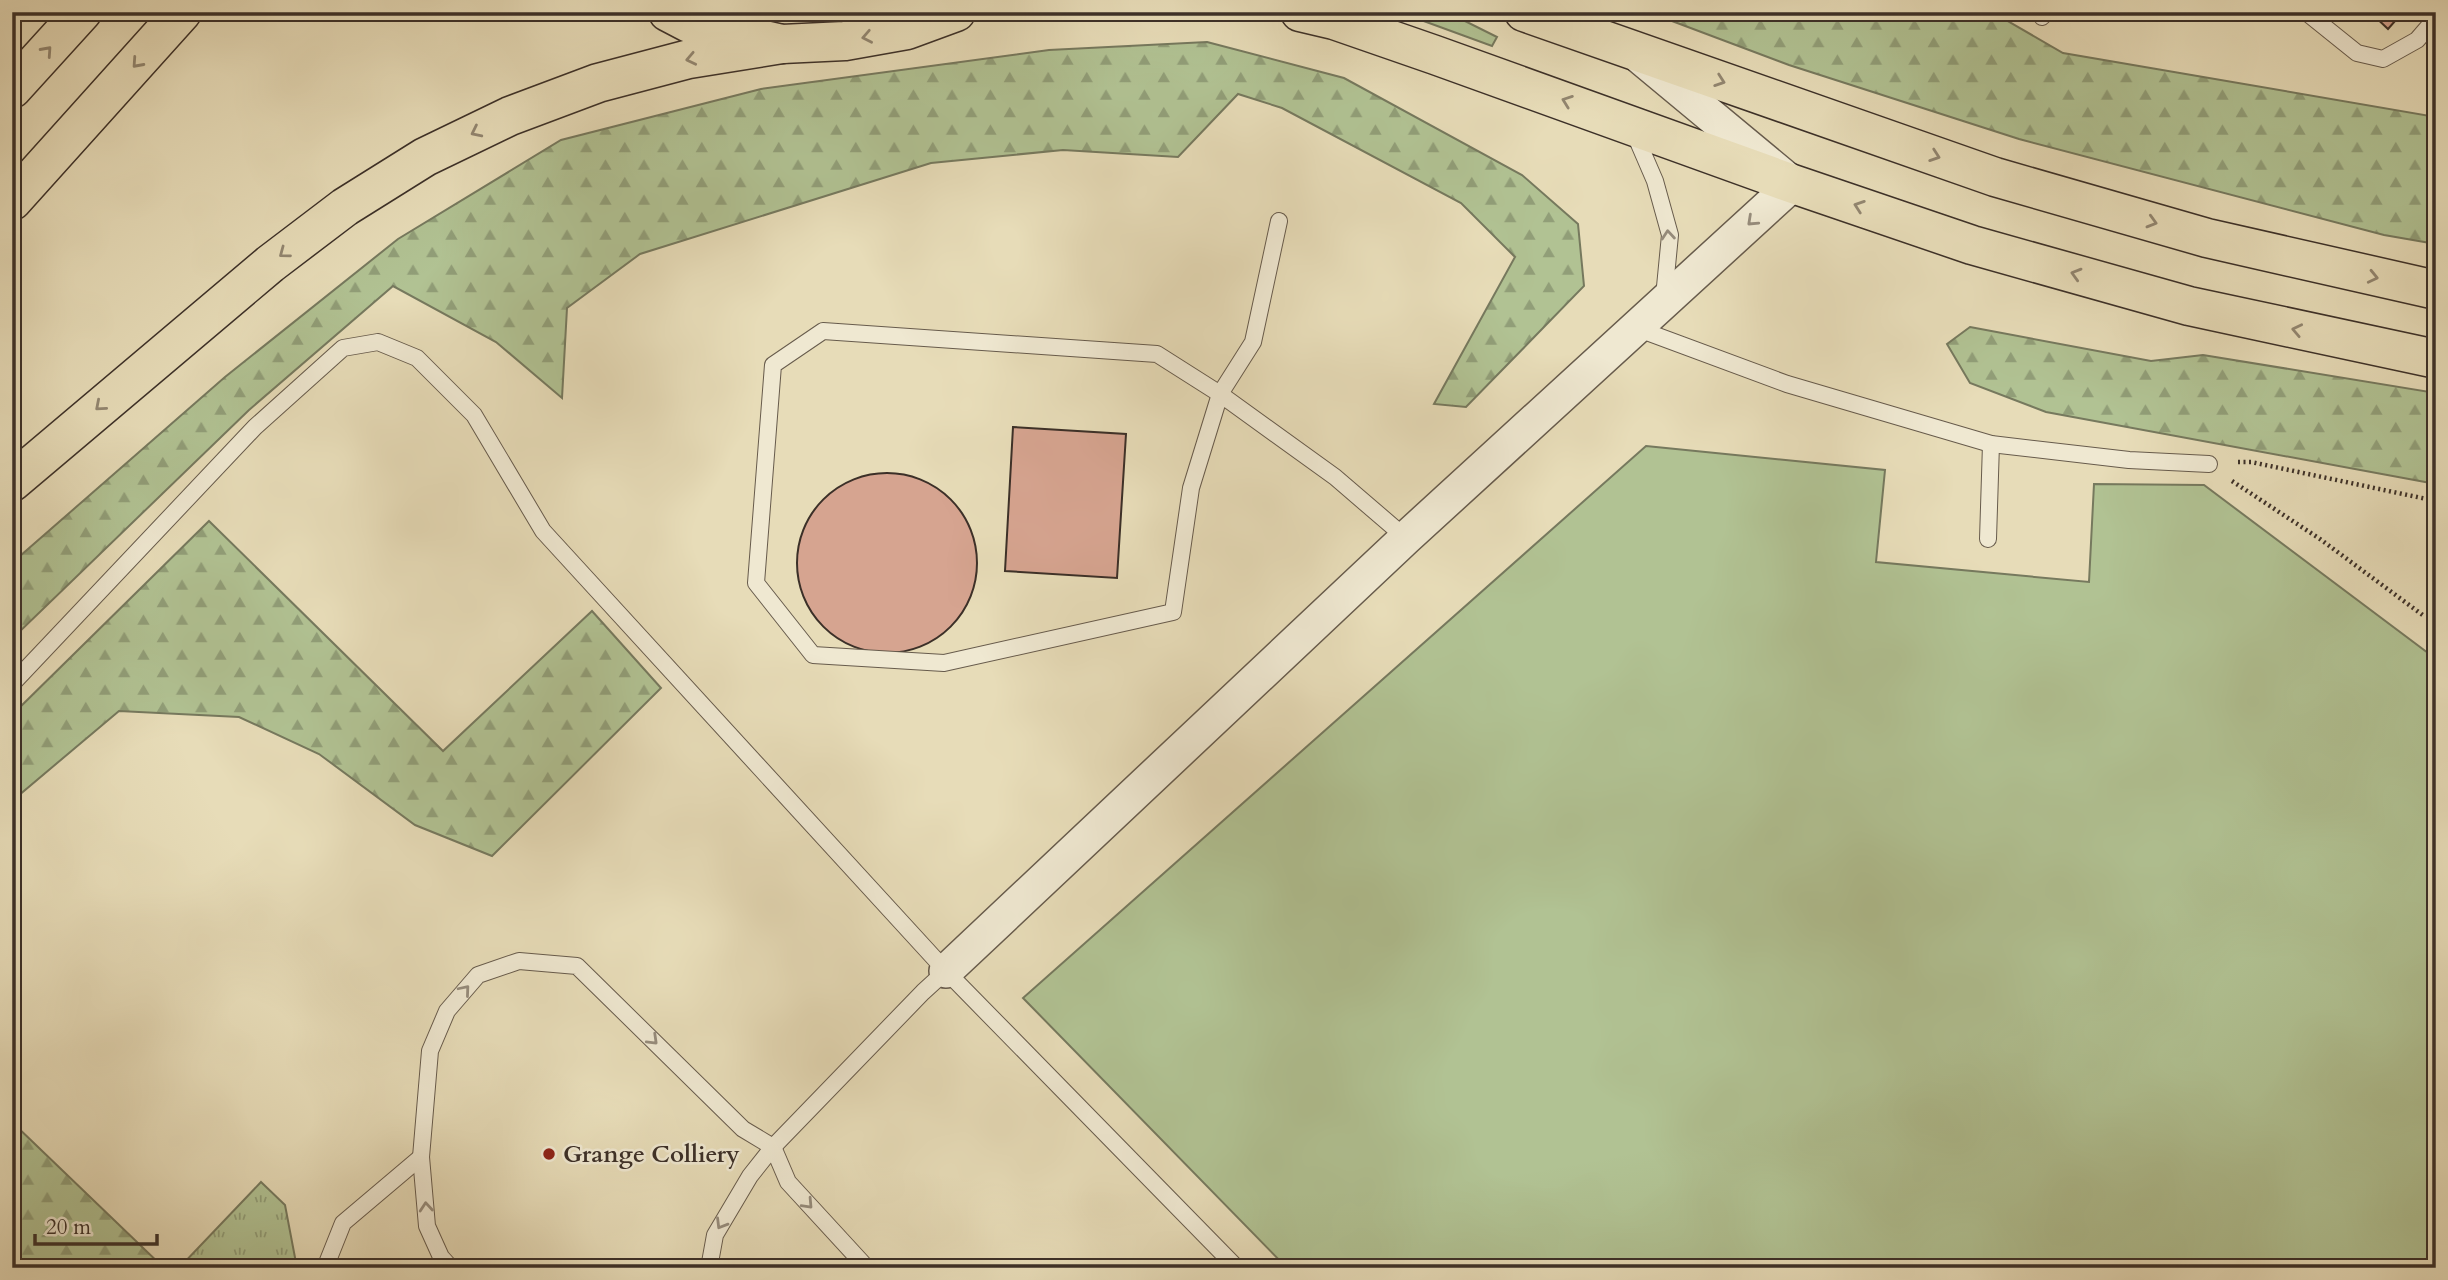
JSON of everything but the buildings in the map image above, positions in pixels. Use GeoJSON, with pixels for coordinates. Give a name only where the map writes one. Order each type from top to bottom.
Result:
{"type":"FeatureCollection","features":[{"type":"Feature","properties":{"kind":"highway"},"geometry":{"type":"LineString","coordinates":[[12,89],[82,12]]}},
{"type":"Feature","properties":{"kind":"highway"},"geometry":{"type":"LineString","coordinates":[[12,201],[182,12]]}},
{"type":"Feature","properties":{"kind":"highway"},"geometry":{"type":"LineString","coordinates":[[668,12],[689,23],[782,44]]}},
{"type":"Feature","properties":{"kind":"highway"},"geometry":{"type":"LineString","coordinates":[[12,482],[270,264],[345,207],[425,157],[510,116],[598,83],[689,59],[782,44],[845,41],[906,30],[956,12]]}},
{"type":"Feature","properties":{"kind":"highway"},"geometry":{"type":"LineString","coordinates":[[1300,12],[1335,20],[1972,245],[2189,306],[2436,359]]}},
{"type":"Feature","properties":{"kind":"highway"},"geometry":{"type":"LineString","coordinates":[[1524,12],[1995,177],[2207,238],[2436,289]]}},
{"type":"Feature","properties":{"kind":"street"},"geometry":{"type":"LineString","coordinates":[[946,971],[1406,538],[1793,184],[1633,51]]}},
{"type":"Feature","properties":{"kind":"lane"},"geometry":{"type":"LineString","coordinates":[[2306,12],[2357,53],[2383,59],[2417,40],[2436,18]]}},
{"type":"Feature","properties":{"kind":"lane"},"geometry":{"type":"LineString","coordinates":[[1631,125],[1655,181],[1670,235],[1663,303]]}},
{"type":"Feature","properties":{"kind":"lane"},"geometry":{"type":"LineString","coordinates":[[1279,221],[1253,342],[1220,394],[1191,488],[1173,612],[944,663],[813,655],[756,583],[773,365],[823,331],[1157,354],[1220,394],[1335,477],[1406,538]]}},
{"type":"Feature","properties":{"kind":"lane"},"geometry":{"type":"LineString","coordinates":[[1636,328],[1787,384],[1991,444],[2129,460],[2209,464]]}},
{"type":"Feature","properties":{"kind":"lane"},"geometry":{"type":"LineString","coordinates":[[12,684],[255,427],[343,348],[378,342],[417,358],[474,415],[544,531],[946,971],[1237,1268]]}},
{"type":"Feature","properties":{"kind":"lane"},"geometry":{"type":"LineString","coordinates":[[1988,539],[1991,444]]}},
{"type":"Feature","properties":{"kind":"lane"},"geometry":{"type":"LineString","coordinates":[[451,1268],[442,1257],[427,1226],[421,1157],[430,1051],[447,1011],[478,975],[519,961],[577,966],[743,1129],[773,1147],[788,1182],[867,1268]]}},
{"type":"Feature","properties":{"kind":"lane"},"geometry":{"type":"LineString","coordinates":[[709,1268],[715,1235],[750,1175],[773,1147],[946,971]]}},
{"type":"Feature","properties":{"kind":"lane"},"geometry":{"type":"LineString","coordinates":[[325,1268],[342,1223],[421,1157]]}},
{"type":"Feature","properties":{"kind":"path"},"geometry":{"type":"LineString","coordinates":[[2209,464],[2251,462],[2436,501]]}},
{"type":"Feature","properties":{"kind":"path"},"geometry":{"type":"LineString","coordinates":[[2209,464],[2320,539],[2424,616]]}},
{"type":"Feature","properties":{"kind":"green space"},"geometry":{"type":"Polygon","coordinates":[[[1399,12],[1447,12],[1497,37],[1492,46],[1399,12]]]}},
{"type":"Feature","properties":{"kind":"green space"},"geometry":{"type":"Polygon","coordinates":[[[1648,12],[1992,12],[2063,53],[2436,117],[2436,244],[2384,235],[2019,139],[1789,65],[1648,12]]]}},
{"type":"Feature","properties":{"kind":"green space"},"geometry":{"type":"Polygon","coordinates":[[[1207,42],[1344,78],[1522,175],[1578,224],[1584,286],[1466,407],[1434,404],[1515,257],[1461,203],[1282,108],[1238,94],[1178,157],[1063,150],[931,163],[640,254],[567,308],[562,398],[496,342],[393,286],[249,410],[12,639],[12,563],[225,377],[398,239],[561,140],[761,89],[1049,50],[1207,42]]]}},
{"type":"Feature","properties":{"kind":"green space"},"geometry":{"type":"Polygon","coordinates":[[[1970,327],[2151,361],[2203,355],[2436,393],[2436,484],[2046,412],[1970,383],[1947,344],[1970,327]]]}},
{"type":"Feature","properties":{"kind":"green space"},"geometry":{"type":"Polygon","coordinates":[[[1646,446],[1885,470],[1876,562],[2089,582],[2094,484],[2204,485],[2436,659],[2436,1268],[1287,1268],[1023,998],[1646,446]]]}},
{"type":"Feature","properties":{"kind":"green space"},"geometry":{"type":"Polygon","coordinates":[[[209,521],[443,751],[592,611],[661,688],[492,856],[415,825],[319,754],[239,717],[119,711],[12,801],[12,715],[209,521]]]}},
{"type":"Feature","properties":{"kind":"green space"},"geometry":{"type":"Polygon","coordinates":[[[12,1122],[164,1268],[12,1268],[12,1122]]]}},
{"type":"Feature","properties":{"kind":"green space"},"geometry":{"type":"Polygon","coordinates":[[[261,1182],[285,1205],[297,1268],[179,1268],[261,1182]]]}},
{"type":"Feature","properties":{"kind":"place","name":"Grange Colliery"},"geometry":{"type":"Point","coordinates":[549,1154]}}]}
